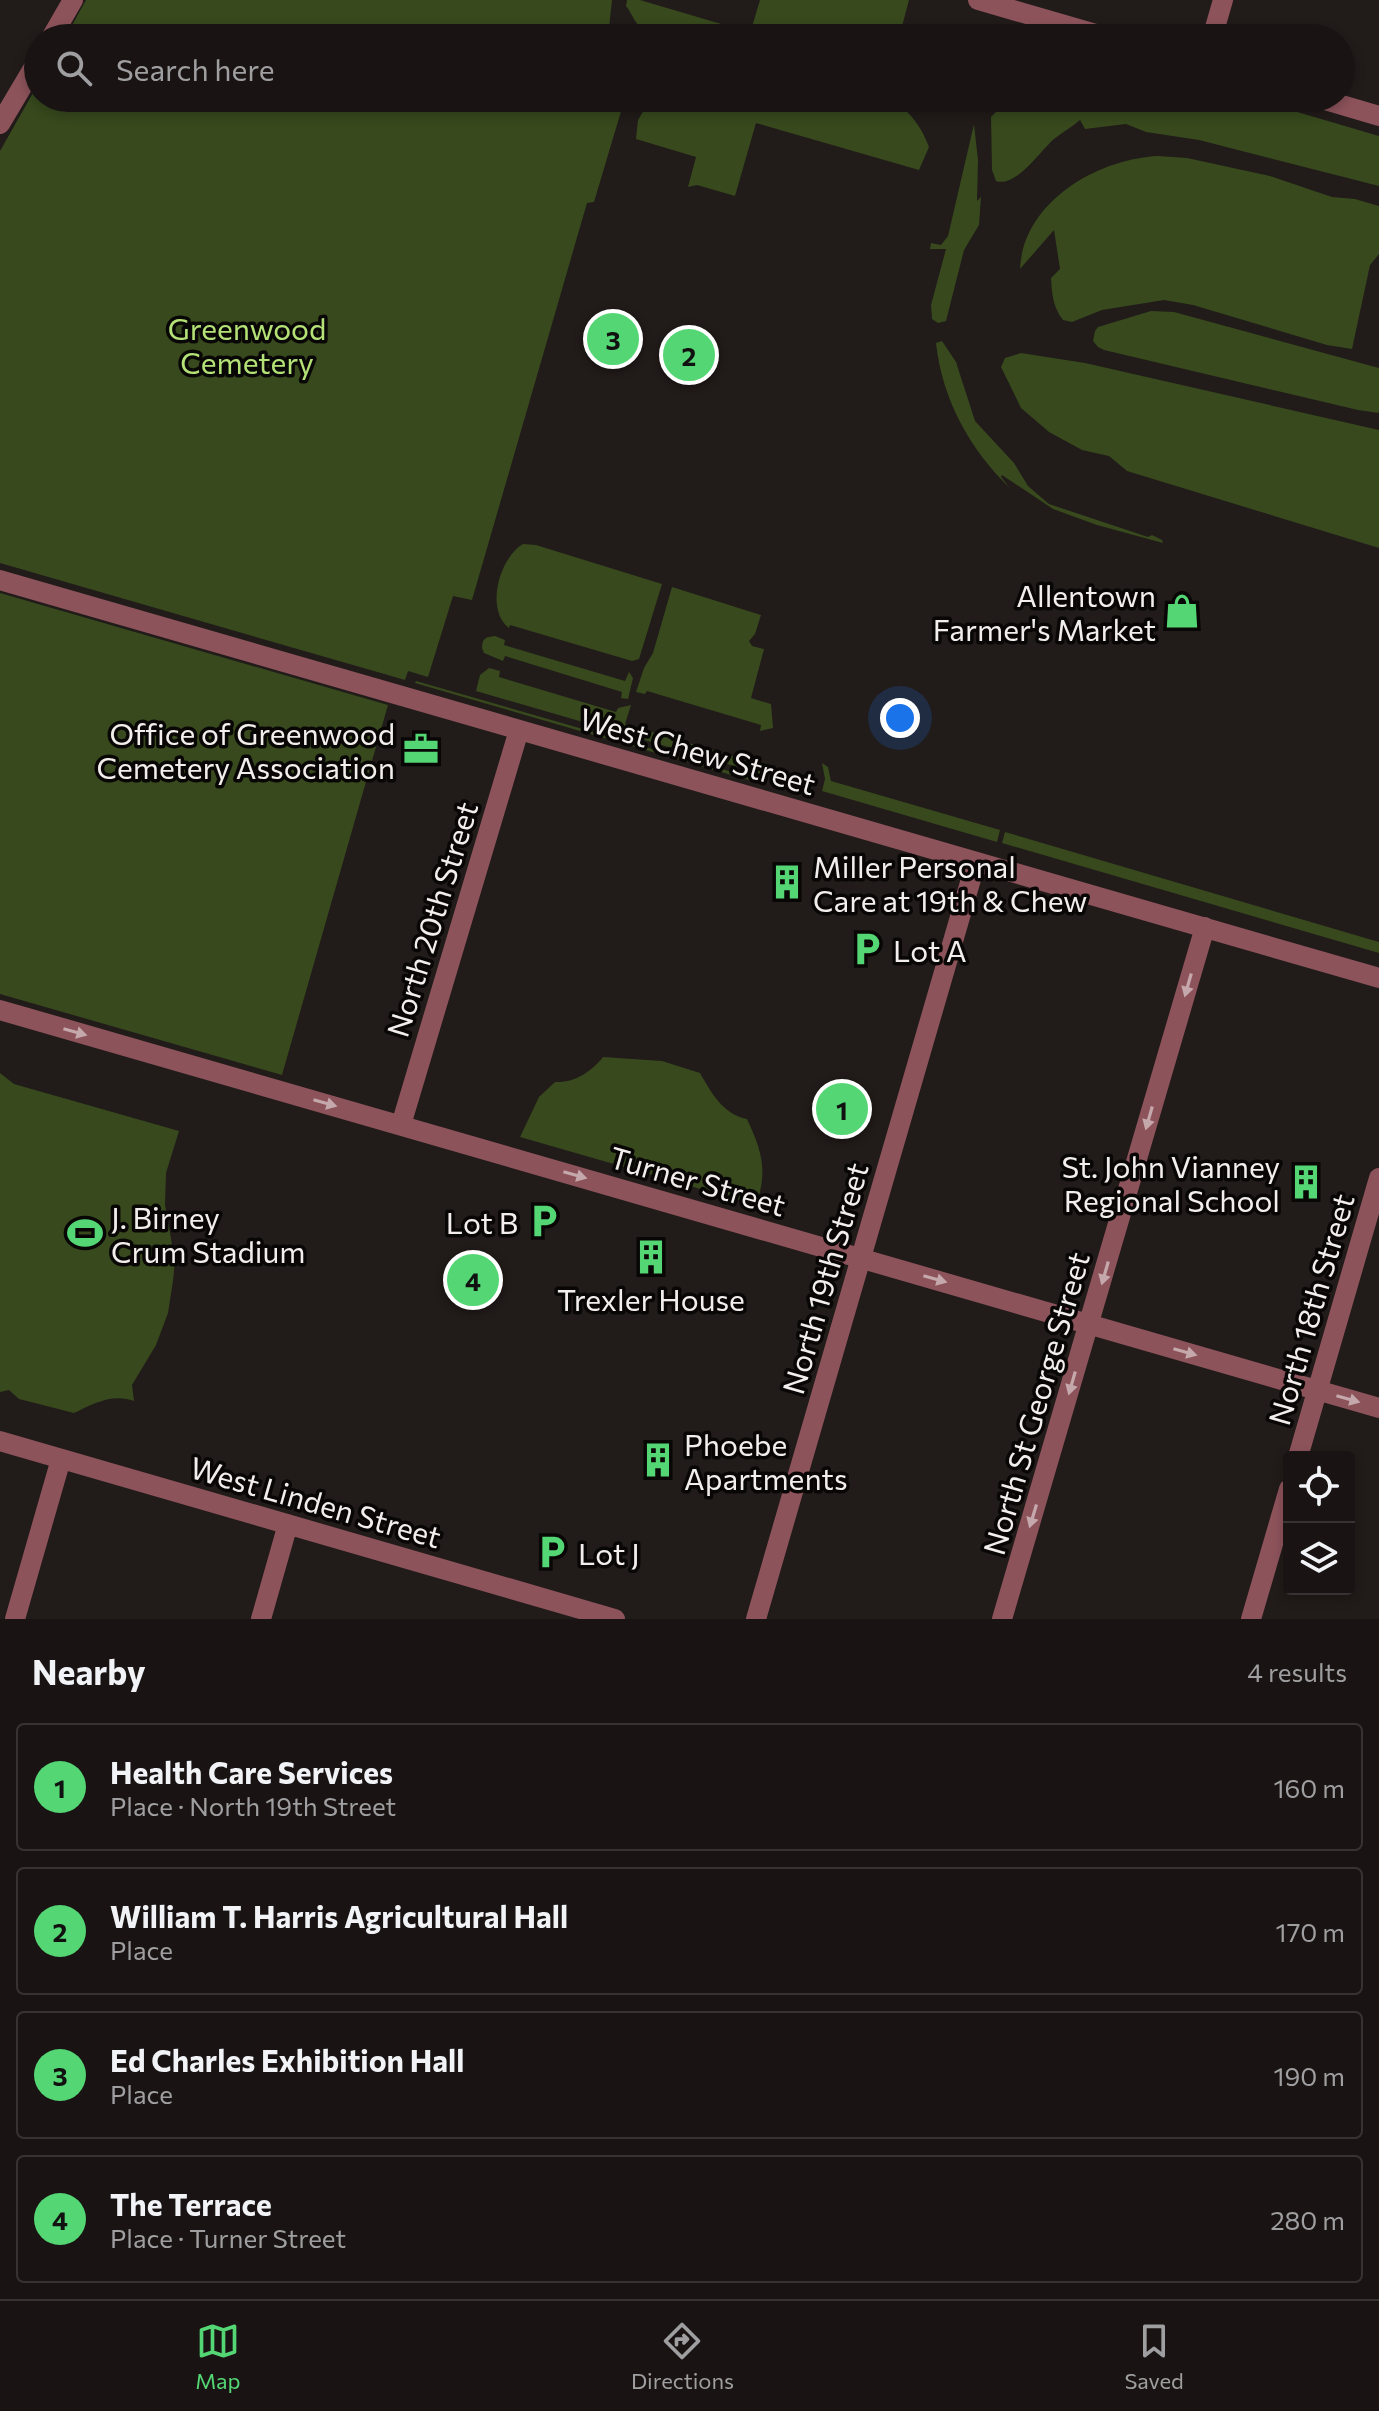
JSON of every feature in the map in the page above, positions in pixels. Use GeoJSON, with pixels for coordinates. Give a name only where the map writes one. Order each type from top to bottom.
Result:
{"type":"FeatureCollection","features":[{"type":"Feature","properties":{"kind":"street"},"geometry":{"type":"LineString","coordinates":[[59,24],[73,0]]}},
{"type":"Feature","properties":{"kind":"street"},"geometry":{"type":"LineString","coordinates":[[978,0],[1061,24]]}},
{"type":"Feature","properties":{"kind":"street"},"geometry":{"type":"LineString","coordinates":[[1216,24],[1223,0]]}},
{"type":"Feature","properties":{"kind":"street"},"geometry":{"type":"LineString","coordinates":[[0,124],[24,84]]}},
{"type":"Feature","properties":{"kind":"street"},"geometry":{"type":"LineString","coordinates":[[1355,109],[1379,116]]}},
{"type":"Feature","properties":{"kind":"street","name":"West Chew Street"},"geometry":{"type":"LineString","coordinates":[[0,580],[1379,978]]}},
{"type":"Feature","properties":{"kind":"street","name":"North 20th Street"},"geometry":{"type":"LineString","coordinates":[[401,1125],[519,730]]}},
{"type":"Feature","properties":{"kind":"street","name":"North 19th Street"},"geometry":{"type":"LineString","coordinates":[[756,1619],[976,862]]}},
{"type":"Feature","properties":{"kind":"street","name":"North St George Street"},"geometry":{"type":"LineString","coordinates":[[1002,1619],[1205,927]]}},
{"type":"Feature","properties":{"kind":"street","name":"Turner Street"},"geometry":{"type":"LineString","coordinates":[[0,1010],[1379,1408]]}},
{"type":"Feature","properties":{"kind":"street","name":"North 18th Street"},"geometry":{"type":"LineString","coordinates":[[1300,1451],[1379,1178]]}},
{"type":"Feature","properties":{"kind":"street","name":"West Linden Street"},"geometry":{"type":"LineString","coordinates":[[0,1441],[615,1619]]}},
{"type":"Feature","properties":{"kind":"street"},"geometry":{"type":"LineString","coordinates":[[15,1619],[61,1459]]}},
{"type":"Feature","properties":{"kind":"street"},"geometry":{"type":"LineString","coordinates":[[1251,1619],[1283,1510]]}},
{"type":"Feature","properties":{"kind":"street"},"geometry":{"type":"LineString","coordinates":[[261,1619],[288,1524]]}},
{"type":"Feature","properties":{"kind":"green space"},"geometry":{"type":"Polygon","coordinates":[[[86,0],[612,0],[609,24],[73,24],[86,0]]]}},
{"type":"Feature","properties":{"kind":"green space"},"geometry":{"type":"Polygon","coordinates":[[[627,0],[640,0],[721,24],[638,24],[626,6],[627,0]]]}},
{"type":"Feature","properties":{"kind":"green space"},"geometry":{"type":"Polygon","coordinates":[[[760,0],[909,0],[903,24],[753,24],[760,0]]]}},
{"type":"Feature","properties":{"kind":"green space","name":"Greenwood Cemetery"},"geometry":{"type":"Polygon","coordinates":[[[24,109],[24,112],[621,112],[594,202],[587,203],[472,600],[453,596],[428,677],[408,671],[405,680],[0,563],[0,151],[24,109]]]}},
{"type":"Feature","properties":{"kind":"green space"},"geometry":{"type":"Polygon","coordinates":[[[643,112],[906,112],[922,131],[929,147],[919,170],[756,123],[735,196],[697,185],[688,187],[696,157],[636,139],[638,120],[643,112]]]}},
{"type":"Feature","properties":{"kind":"green space"},"geometry":{"type":"Polygon","coordinates":[[[996,112],[1298,112],[1379,136],[1379,186],[1199,140],[1146,132],[1126,124],[1085,129],[1080,120],[1054,139],[1020,174],[1004,182],[996,181],[992,170],[991,117],[996,112]]]}},
{"type":"Feature","properties":{"kind":"green space"},"geometry":{"type":"Polygon","coordinates":[[[974,124],[978,160],[977,201],[981,197],[979,225],[964,250],[946,321],[938,323],[932,319],[931,305],[946,249],[930,249],[931,243],[941,245],[948,236],[974,124]]]}},
{"type":"Feature","properties":{"kind":"green space"},"geometry":{"type":"Polygon","coordinates":[[[1158,156],[1187,158],[1270,176],[1332,197],[1379,206],[1379,254],[1370,265],[1352,349],[1327,345],[1193,305],[1164,300],[1102,310],[1072,322],[1063,320],[1052,290],[1051,278],[1060,269],[1054,230],[1020,269],[1024,245],[1034,224],[1067,188],[1088,175],[1135,159],[1158,156]]]}},
{"type":"Feature","properties":{"kind":"green space"},"geometry":{"type":"Polygon","coordinates":[[[1151,311],[1174,312],[1379,368],[1379,413],[1104,350],[1093,341],[1098,327],[1151,311]]]}},
{"type":"Feature","properties":{"kind":"green space"},"geometry":{"type":"Polygon","coordinates":[[[942,341],[956,362],[975,421],[1014,463],[1028,486],[1049,504],[1148,537],[1152,535],[1163,543],[1053,509],[1002,475],[1010,488],[982,457],[960,422],[939,364],[936,343],[942,341]]]}},
{"type":"Feature","properties":{"kind":"green space"},"geometry":{"type":"Polygon","coordinates":[[[1021,353],[1085,363],[1379,430],[1379,548],[1127,471],[1109,456],[1082,450],[1049,432],[1021,408],[1001,367],[1005,358],[1021,353]]]}},
{"type":"Feature","properties":{"kind":"green space"},"geometry":{"type":"Polygon","coordinates":[[[523,544],[536,545],[662,584],[639,659],[632,661],[510,625],[509,628],[498,609],[498,584],[507,560],[523,544]]]}},
{"type":"Feature","properties":{"kind":"green space"},"geometry":{"type":"Polygon","coordinates":[[[672,587],[761,615],[755,634],[749,641],[752,646],[764,649],[751,698],[771,704],[773,728],[760,731],[761,725],[647,691],[645,694],[636,692],[653,653],[672,587]]]}},
{"type":"Feature","properties":{"kind":"green space"},"geometry":{"type":"Polygon","coordinates":[[[0,593],[388,705],[282,1075],[0,994],[0,593]]]}},
{"type":"Feature","properties":{"kind":"green space"},"geometry":{"type":"Polygon","coordinates":[[[495,636],[505,640],[504,645],[625,681],[629,672],[633,678],[628,699],[621,698],[622,692],[505,656],[503,661],[484,653],[484,640],[495,636]]]}},
{"type":"Feature","properties":{"kind":"green space"},"geometry":{"type":"Polygon","coordinates":[[[489,668],[500,671],[499,677],[616,712],[618,708],[631,705],[625,724],[768,764],[765,775],[476,691],[480,675],[489,668]]]}},
{"type":"Feature","properties":{"kind":"green space"},"geometry":{"type":"Polygon","coordinates":[[[416,681],[760,780],[759,783],[416,681]]]}},
{"type":"Feature","properties":{"kind":"green space"},"geometry":{"type":"Polygon","coordinates":[[[822,763],[828,767],[831,781],[1000,830],[997,842],[822,791],[825,779],[822,763]]]}},
{"type":"Feature","properties":{"kind":"green space"},"geometry":{"type":"Polygon","coordinates":[[[1005,832],[1379,942],[1379,953],[1002,843],[1005,832]]]}},
{"type":"Feature","properties":{"kind":"green space"},"geometry":{"type":"Polygon","coordinates":[[[603,1057],[662,1061],[700,1073],[719,1102],[731,1113],[747,1119],[752,1130],[762,1161],[762,1182],[756,1205],[520,1137],[539,1097],[555,1082],[582,1076],[603,1057]]]}},
{"type":"Feature","properties":{"kind":"green space","name":"J. Birney Crum Stadium"},"geometry":{"type":"Polygon","coordinates":[[[0,1073],[14,1084],[179,1131],[166,1173],[165,1205],[175,1261],[168,1313],[156,1345],[132,1385],[134,1401],[110,1399],[74,1413],[19,1399],[9,1390],[0,1392],[0,1073]]]}},
{"type":"Feature","properties":{"kind":"place","name":"Ed Charles Exhibition Hall"},"geometry":{"type":"Point","coordinates":[613,339]}},
{"type":"Feature","properties":{"kind":"place","name":"William T. Harris Agricultural Hall"},"geometry":{"type":"Point","coordinates":[689,355]}},
{"type":"Feature","properties":{"kind":"place","name":"Allentown Farmer's Market"},"geometry":{"type":"Point","coordinates":[1182,611]}},
{"type":"Feature","properties":{"kind":"place","name":"Office of Greenwood Cemetery Association"},"geometry":{"type":"Point","coordinates":[421,749]}},
{"type":"Feature","properties":{"kind":"place","name":"Miller Personal Care at 19th & Chew"},"geometry":{"type":"Point","coordinates":[787,882]}},
{"type":"Feature","properties":{"kind":"place","name":"Lot A"},"geometry":{"type":"Point","coordinates":[867,949]}},
{"type":"Feature","properties":{"kind":"place","name":"Health Care Services"},"geometry":{"type":"Point","coordinates":[842,1109]}},
{"type":"Feature","properties":{"kind":"place","name":"St. John Vianney Regional School"},"geometry":{"type":"Point","coordinates":[1306,1182]}},
{"type":"Feature","properties":{"kind":"place","name":"Lot B"},"geometry":{"type":"Point","coordinates":[544,1221]}},
{"type":"Feature","properties":{"kind":"place","name":"J. Birney Crum Stadium"},"geometry":{"type":"Point","coordinates":[85,1233]}},
{"type":"Feature","properties":{"kind":"place","name":"Trexler House"},"geometry":{"type":"Point","coordinates":[651,1257]}},
{"type":"Feature","properties":{"kind":"place","name":"The Terrace"},"geometry":{"type":"Point","coordinates":[473,1280]}},
{"type":"Feature","properties":{"kind":"place","name":"Phoebe Apartments"},"geometry":{"type":"Point","coordinates":[658,1460]}},
{"type":"Feature","properties":{"kind":"place","name":"Lot J"},"geometry":{"type":"Point","coordinates":[552,1552]}}]}
